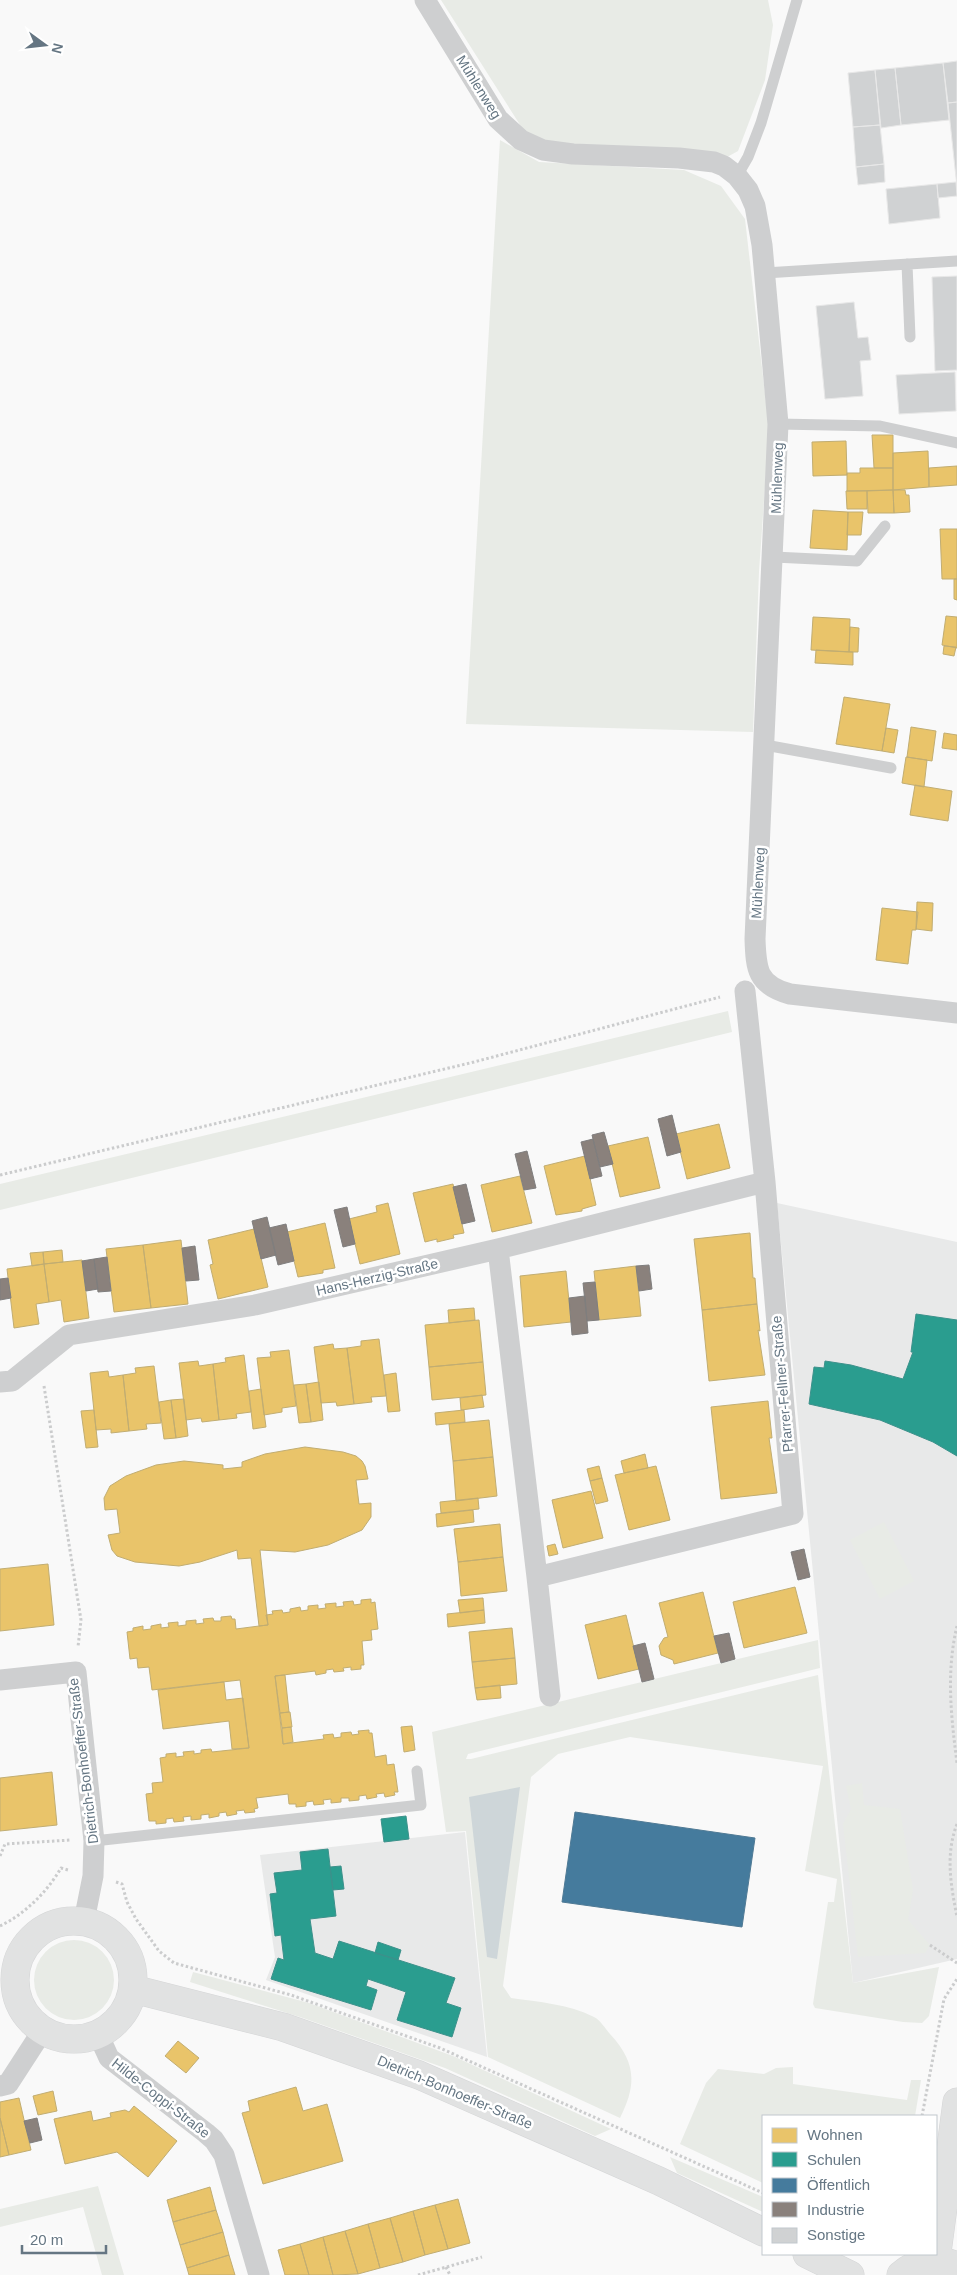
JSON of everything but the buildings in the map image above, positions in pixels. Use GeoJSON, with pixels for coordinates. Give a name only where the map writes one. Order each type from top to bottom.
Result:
{"type":"FeatureCollection","features":[{"type":"Feature","properties":{"kind":"street","name":"Mühlenweg"},"geometry":{"type":"LineString","coordinates":[[425,0],[498,119],[514,135],[528,144],[550,152],[692,159],[724,166],[737,176],[752,198],[758,214],[765,273],[778,424],[774,557],[755,939],[758,969],[763,980],[774,988],[790,994],[957,1013]]}},
{"type":"Feature","properties":{"kind":"street","name":"Pfarrer-Fellner-Straße"},"geometry":{"type":"LineString","coordinates":[[537,1577],[794,1514],[745,991]]}},
{"type":"Feature","properties":{"kind":"street","name":"Hans-Herzig-Straße"},"geometry":{"type":"LineString","coordinates":[[0,1382],[12,1381],[69,1336],[255,1305],[498,1249],[764,1182]]}},
{"type":"Feature","properties":{"kind":"street"},"geometry":{"type":"LineString","coordinates":[[498,1249],[550,1696]]}},
{"type":"Feature","properties":{"kind":"street","name":"Dietrich-Bonhoeffer-Straße"},"geometry":{"type":"LineString","coordinates":[[0,1680],[76,1672],[94,1841],[93,1876],[84,1921]]}},
{"type":"Feature","properties":{"kind":"street"},"geometry":{"type":"LineString","coordinates":[[72,1920],[84,1921],[104,1929],[118,1940],[128,1954],[133,1972],[133,1989],[126,2008],[120,2016],[114,2023],[98,2034],[79,2039],[60,2038],[43,2030],[30,2019],[20,2004],[16,1988],[8,1970],[21,1955],[29,1941],[41,1930],[56,1923],[72,1920]]}},
{"type":"Feature","properties":{"kind":"street","name":"Dietrich-Bonhoeffer-Straße"},"geometry":{"type":"LineString","coordinates":[[133,1989],[283,2027],[412,2072],[644,2175],[762,2232]]}},
{"type":"Feature","properties":{"kind":"street"},"geometry":{"type":"LineString","coordinates":[[0,2086],[8,2084],[43,2030]]}},
{"type":"Feature","properties":{"kind":"street","name":"Hilde-Coppi-Straße"},"geometry":{"type":"LineString","coordinates":[[98,2034],[109,2058],[210,2136],[219,2147],[228,2165],[259,2275]]}},
{"type":"Feature","properties":{"kind":"street"},"geometry":{"type":"LineString","coordinates":[[901,2275],[921,2262],[946,2263],[957,2102]]}},
{"type":"Feature","properties":{"kind":"street"},"geometry":{"type":"LineString","coordinates":[[809,2255],[850,2275]]}},
{"type":"Feature","properties":{"kind":"lane"},"geometry":{"type":"LineString","coordinates":[[737,176],[748,157],[760,123],[797,0]]}},
{"type":"Feature","properties":{"kind":"lane"},"geometry":{"type":"LineString","coordinates":[[765,273],[957,261]]}},
{"type":"Feature","properties":{"kind":"lane"},"geometry":{"type":"LineString","coordinates":[[907,264],[910,337]]}},
{"type":"Feature","properties":{"kind":"lane"},"geometry":{"type":"LineString","coordinates":[[778,424],[880,426],[957,443]]}},
{"type":"Feature","properties":{"kind":"lane"},"geometry":{"type":"LineString","coordinates":[[774,557],[857,561],[885,526]]}},
{"type":"Feature","properties":{"kind":"lane"},"geometry":{"type":"LineString","coordinates":[[765,745],[891,768]]}},
{"type":"Feature","properties":{"kind":"lane"},"geometry":{"type":"LineString","coordinates":[[94,1841],[237,1830],[421,1805],[417,1771]]}},
{"type":"Feature","properties":{"kind":"path"},"geometry":{"type":"LineString","coordinates":[[0,1175],[474,1062],[745,991]]}},
{"type":"Feature","properties":{"kind":"path"},"geometry":{"type":"LineString","coordinates":[[40,1359],[81,1620],[76,1672]]}},
{"type":"Feature","properties":{"kind":"path"},"geometry":{"type":"LineString","coordinates":[[957,1626],[950,1668],[949,1692],[957,1763]]}},
{"type":"Feature","properties":{"kind":"path"},"geometry":{"type":"LineString","coordinates":[[957,1824],[952,1836],[949,1866],[957,1918]]}},
{"type":"Feature","properties":{"kind":"path"},"geometry":{"type":"LineString","coordinates":[[0,1856],[4,1844],[56,1840],[94,1841]]}},
{"type":"Feature","properties":{"kind":"path"},"geometry":{"type":"LineString","coordinates":[[0,1926],[14,1918],[39,1898],[52,1883],[61,1868],[93,1876]]}},
{"type":"Feature","properties":{"kind":"path"},"geometry":{"type":"LineString","coordinates":[[930,1945],[957,1963]]}},
{"type":"Feature","properties":{"kind":"path"},"geometry":{"type":"LineString","coordinates":[[922,2115],[944,1998],[957,1979]]}},
{"type":"Feature","properties":{"kind":"path"},"geometry":{"type":"LineString","coordinates":[[418,2275],[482,2257]]}},
{"type":"Feature","properties":{"kind":"path"},"geometry":{"type":"LineString","coordinates":[[446,2267],[450,2275]]}},
{"type":"Feature","properties":{"kind":"shaded area"},"geometry":{"type":"Polygon","coordinates":[[[441,0],[768,0],[773,25],[765,80],[738,151],[729,156],[570,149],[544,145],[522,128],[441,0]]]}},
{"type":"Feature","properties":{"kind":"shaded area"},"geometry":{"type":"Polygon","coordinates":[[[500,140],[539,162],[684,170],[721,186],[745,219],[769,429],[759,572],[753,732],[466,724],[500,140]]]}},
{"type":"Feature","properties":{"kind":"shaded area"},"geometry":{"type":"Polygon","coordinates":[[[728,1011],[732,1032],[0,1210],[0,1184],[728,1011]]]}},
{"type":"Feature","properties":{"kind":"shaded area"},"geometry":{"type":"Polygon","coordinates":[[[777,1203],[957,1242],[957,1959],[853,1983],[777,1203]]]}},
{"type":"Feature","properties":{"kind":"shaded area"},"geometry":{"type":"Polygon","coordinates":[[[884,1522],[914,1581],[880,1599],[850,1540],[884,1522]]]}},
{"type":"Feature","properties":{"kind":"shaded area"},"geometry":{"type":"Polygon","coordinates":[[[818,1640],[820,1668],[468,1754],[466,1759],[818,1675],[853,1983],[939,1967],[929,2016],[922,2023],[903,2022],[815,2008],[813,2004],[828,1902],[834,1902],[837,1879],[805,1871],[823,1766],[630,1737],[558,1754],[531,1777],[503,1986],[511,1998],[564,2006],[598,2020],[619,2044],[629,2064],[631,2084],[626,2106],[620,2118],[488,2057],[466,1831],[446,1832],[432,1732],[818,1640]]]}},
{"type":"Feature","properties":{"kind":"shaded area"},"geometry":{"type":"Polygon","coordinates":[[[862,1783],[864,1805],[900,1809],[913,1890],[908,1920],[930,1945],[925,1953],[858,1957],[843,1824],[851,1809],[846,1786],[862,1783]]]}},
{"type":"Feature","properties":{"kind":"shaded area"},"geometry":{"type":"Polygon","coordinates":[[[520,1787],[497,1959],[487,1957],[469,1797],[520,1787]]]}},
{"type":"Feature","properties":{"kind":"shaded area"},"geometry":{"type":"Polygon","coordinates":[[[465,1832],[487,2057],[266,1980],[275,1957],[260,1855],[465,1832]]]}},
{"type":"Feature","properties":{"kind":"shaded area"},"geometry":{"type":"Polygon","coordinates":[[[74,1940],[89,1943],[102,1952],[111,1965],[114,1980],[111,1995],[102,2008],[89,2017],[74,2020],[59,2017],[46,2008],[37,1995],[34,1980],[37,1965],[46,1952],[59,1943],[74,1940]]]}},
{"type":"Feature","properties":{"kind":"shaded area"},"geometry":{"type":"Polygon","coordinates":[[[193,1972],[309,2003],[453,2056],[611,2129],[595,2136],[445,2068],[303,2018],[190,1982],[193,1972]]]}},
{"type":"Feature","properties":{"kind":"shaded area"},"geometry":{"type":"Polygon","coordinates":[[[793,2067],[793,2084],[907,2100],[911,2080],[921,2080],[915,2115],[762,2115],[762,2183],[680,2144],[706,2083],[718,2069],[764,2074],[776,2068],[793,2067]]]}},
{"type":"Feature","properties":{"kind":"shaded area"},"geometry":{"type":"Polygon","coordinates":[[[670,2157],[762,2197],[762,2212],[677,2173],[670,2157]]]}},
{"type":"Feature","properties":{"kind":"shaded area"},"geometry":{"type":"Polygon","coordinates":[[[98,2186],[124,2275],[102,2275],[83,2207],[0,2227],[0,2209],[98,2186]]]}}]}
